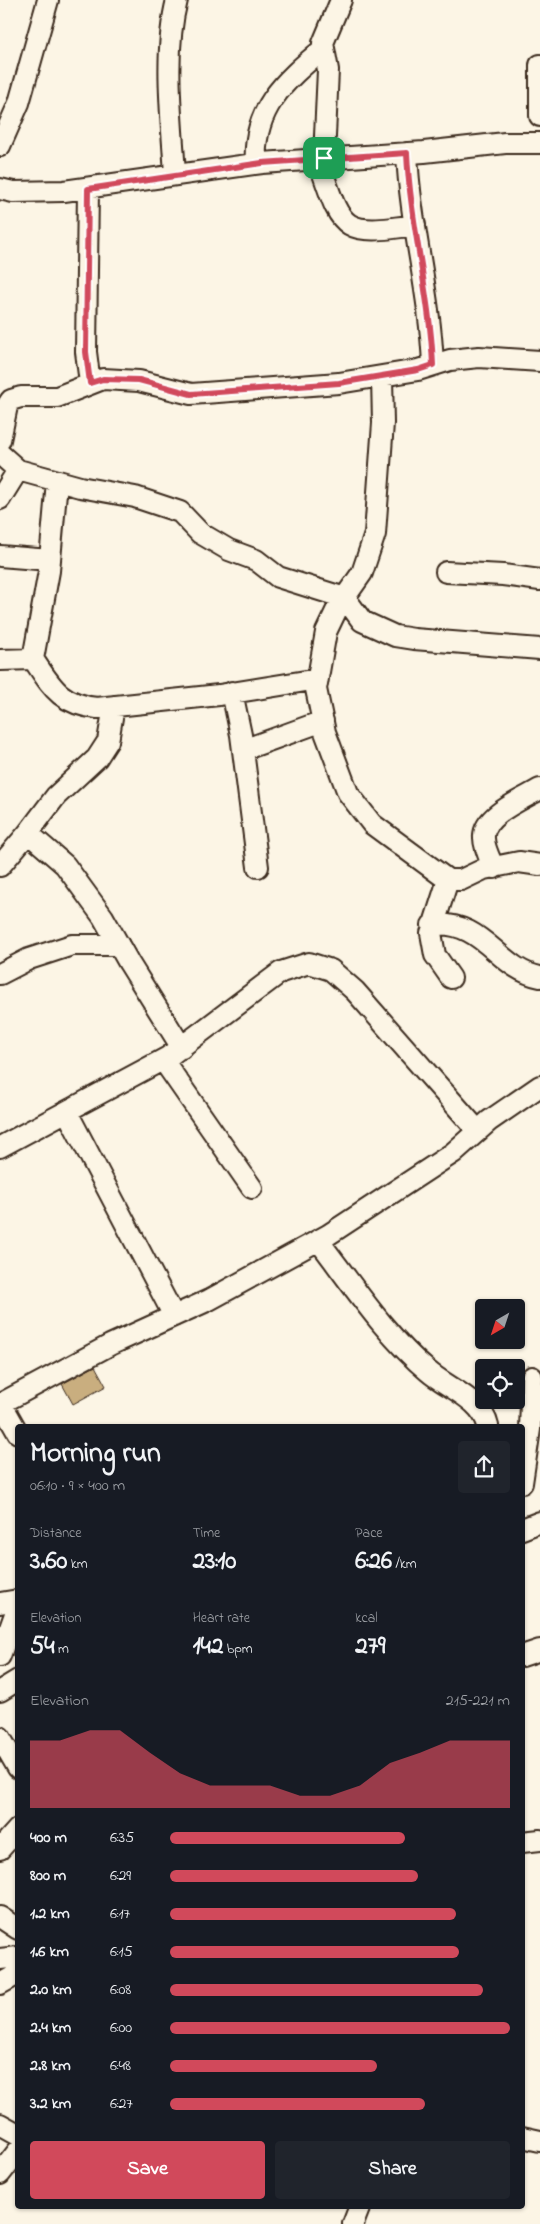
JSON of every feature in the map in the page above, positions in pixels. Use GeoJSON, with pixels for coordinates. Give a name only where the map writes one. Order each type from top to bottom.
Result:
{"type":"FeatureCollection","features":[{"type":"Feature","properties":{"kind":"street"},"geometry":{"type":"LineString","coordinates":[[0,146],[19,103],[48,0]]}},
{"type":"Feature","properties":{"kind":"street"},"geometry":{"type":"LineString","coordinates":[[175,175],[170,52],[173,14],[177,0]]}},
{"type":"Feature","properties":{"kind":"street"},"geometry":{"type":"LineString","coordinates":[[341,0],[324,37],[323,49],[328,70],[321,159],[338,212],[341,219],[357,229],[383,230],[416,224]]}},
{"type":"Feature","properties":{"kind":"street"},"geometry":{"type":"LineString","coordinates":[[256,164],[254,143],[264,110],[302,66],[323,49]]}},
{"type":"Feature","properties":{"kind":"street"},"geometry":{"type":"LineString","coordinates":[[540,66],[540,116]]}},
{"type":"Feature","properties":{"kind":"street"},"geometry":{"type":"LineString","coordinates":[[0,189],[12,192],[88,189],[256,164],[407,153],[505,143],[540,143]]}},
{"type":"Feature","properties":{"kind":"street"},"geometry":{"type":"LineString","coordinates":[[407,153],[408,186],[416,224],[431,322],[433,365]]}},
{"type":"Feature","properties":{"kind":"street"},"geometry":{"type":"LineString","coordinates":[[88,189],[86,334],[90,383]]}},
{"type":"Feature","properties":{"kind":"street"},"geometry":{"type":"LineString","coordinates":[[0,440],[7,406],[11,400],[21,396],[57,397],[103,379],[139,380],[191,394],[276,386],[306,386],[382,377],[479,357],[540,361]]}},
{"type":"Feature","properties":{"kind":"street"},"geometry":{"type":"LineString","coordinates":[[382,377],[383,423],[375,534],[362,573],[338,607],[326,632],[316,689],[323,721],[348,793],[372,824],[448,880],[461,880],[494,868],[520,862],[540,865]]}},
{"type":"Feature","properties":{"kind":"street"},"geometry":{"type":"LineString","coordinates":[[0,454],[18,470],[56,481],[135,497],[180,512],[200,533],[229,550],[256,560],[278,577],[345,598],[362,621],[395,636],[540,649]]}},
{"type":"Feature","properties":{"kind":"street"},"geometry":{"type":"LineString","coordinates":[[0,499],[18,470]]}},
{"type":"Feature","properties":{"kind":"street"},"geometry":{"type":"LineString","coordinates":[[56,481],[50,560],[33,659],[49,683],[64,699],[81,706],[97,708],[232,692],[318,678]]}},
{"type":"Feature","properties":{"kind":"street"},"geometry":{"type":"LineString","coordinates":[[0,556],[50,560]]}},
{"type":"Feature","properties":{"kind":"street"},"geometry":{"type":"LineString","coordinates":[[446,572],[540,580]]}},
{"type":"Feature","properties":{"kind":"street"},"geometry":{"type":"LineString","coordinates":[[0,660],[33,659]]}},
{"type":"Feature","properties":{"kind":"street"},"geometry":{"type":"LineString","coordinates":[[232,692],[243,750],[258,867]]}},
{"type":"Feature","properties":{"kind":"street"},"geometry":{"type":"LineString","coordinates":[[0,866],[56,796],[97,758],[108,741],[114,706]]}},
{"type":"Feature","properties":{"kind":"street"},"geometry":{"type":"LineString","coordinates":[[243,750],[323,721]]}},
{"type":"Feature","properties":{"kind":"street"},"geometry":{"type":"LineString","coordinates":[[494,868],[484,838],[487,826],[509,806],[540,789]]}},
{"type":"Feature","properties":{"kind":"street"},"geometry":{"type":"LineString","coordinates":[[28,833],[65,865],[104,917],[182,1048]]}},
{"type":"Feature","properties":{"kind":"street"},"geometry":{"type":"LineString","coordinates":[[448,880],[432,925],[432,944],[435,955],[451,978]]}},
{"type":"Feature","properties":{"kind":"street"},"geometry":{"type":"LineString","coordinates":[[432,925],[452,924],[478,935],[515,966],[530,975],[540,977]]}},
{"type":"Feature","properties":{"kind":"street"},"geometry":{"type":"LineString","coordinates":[[0,974],[29,959],[72,945],[119,945]]}},
{"type":"Feature","properties":{"kind":"street"},"geometry":{"type":"LineString","coordinates":[[0,1147],[163,1060],[182,1048],[281,972],[309,963],[331,970],[355,991],[478,1131]]}},
{"type":"Feature","properties":{"kind":"street"},"geometry":{"type":"LineString","coordinates":[[163,1060],[252,1188]]}},
{"type":"Feature","properties":{"kind":"street"},"geometry":{"type":"LineString","coordinates":[[15,1428],[0,1404],[110,1345],[209,1300],[318,1240],[453,1153],[478,1131],[540,1086]]}},
{"type":"Feature","properties":{"kind":"street"},"geometry":{"type":"LineString","coordinates":[[67,1112],[174,1316]]}},
{"type":"Feature","properties":{"kind":"street"},"geometry":{"type":"LineString","coordinates":[[318,1240],[398,1341],[426,1369],[475,1400]]}},
{"type":"Feature","properties":{"kind":"street"},"geometry":{"type":"LineString","coordinates":[[525,1462],[530,1428],[529,1378]]}},
{"type":"Feature","properties":{"kind":"street"},"geometry":{"type":"LineString","coordinates":[[483,1409],[487,1424]]}},
{"type":"Feature","properties":{"kind":"street"},"geometry":{"type":"LineString","coordinates":[[525,1528],[540,1522]]}},
{"type":"Feature","properties":{"kind":"street"},"geometry":{"type":"LineString","coordinates":[[0,1656],[10,1608]]}},
{"type":"Feature","properties":{"kind":"street"},"geometry":{"type":"LineString","coordinates":[[525,1655],[540,1650]]}},
{"type":"Feature","properties":{"kind":"street"},"geometry":{"type":"LineString","coordinates":[[0,1691],[15,1682]]}},
{"type":"Feature","properties":{"kind":"street"},"geometry":{"type":"LineString","coordinates":[[0,1737],[15,1763]]}},
{"type":"Feature","properties":{"kind":"street"},"geometry":{"type":"LineString","coordinates":[[0,1849],[15,1832]]}},
{"type":"Feature","properties":{"kind":"street"},"geometry":{"type":"LineString","coordinates":[[525,1842],[540,1840]]}},
{"type":"Feature","properties":{"kind":"street"},"geometry":{"type":"LineString","coordinates":[[0,1917],[15,1927]]}},
{"type":"Feature","properties":{"kind":"street"},"geometry":{"type":"LineString","coordinates":[[0,1958],[15,1957]]}},
{"type":"Feature","properties":{"kind":"street"},"geometry":{"type":"LineString","coordinates":[[0,1984],[15,1976]]}},
{"type":"Feature","properties":{"kind":"street"},"geometry":{"type":"LineString","coordinates":[[0,2124],[15,2132]]}},
{"type":"Feature","properties":{"kind":"street"},"geometry":{"type":"LineString","coordinates":[[0,2174],[15,2155]]}},
{"type":"Feature","properties":{"kind":"street"},"geometry":{"type":"LineString","coordinates":[[353,2224],[359,2209]]}},
{"type":"Feature","properties":{"kind":"building"},"geometry":{"type":"Polygon","coordinates":[[[95,1366],[106,1386],[73,1404],[62,1384],[95,1366]]]}},
{"type":"Feature","properties":{"kind":"route"},"geometry":{"type":"LineString","coordinates":[[407,153],[408,186],[431,322],[433,365],[382,377],[339,383],[276,386],[231,392],[191,394],[139,380],[103,379],[90,383],[86,352],[85,287],[88,189],[262,163],[324,158],[407,153]]}}]}
